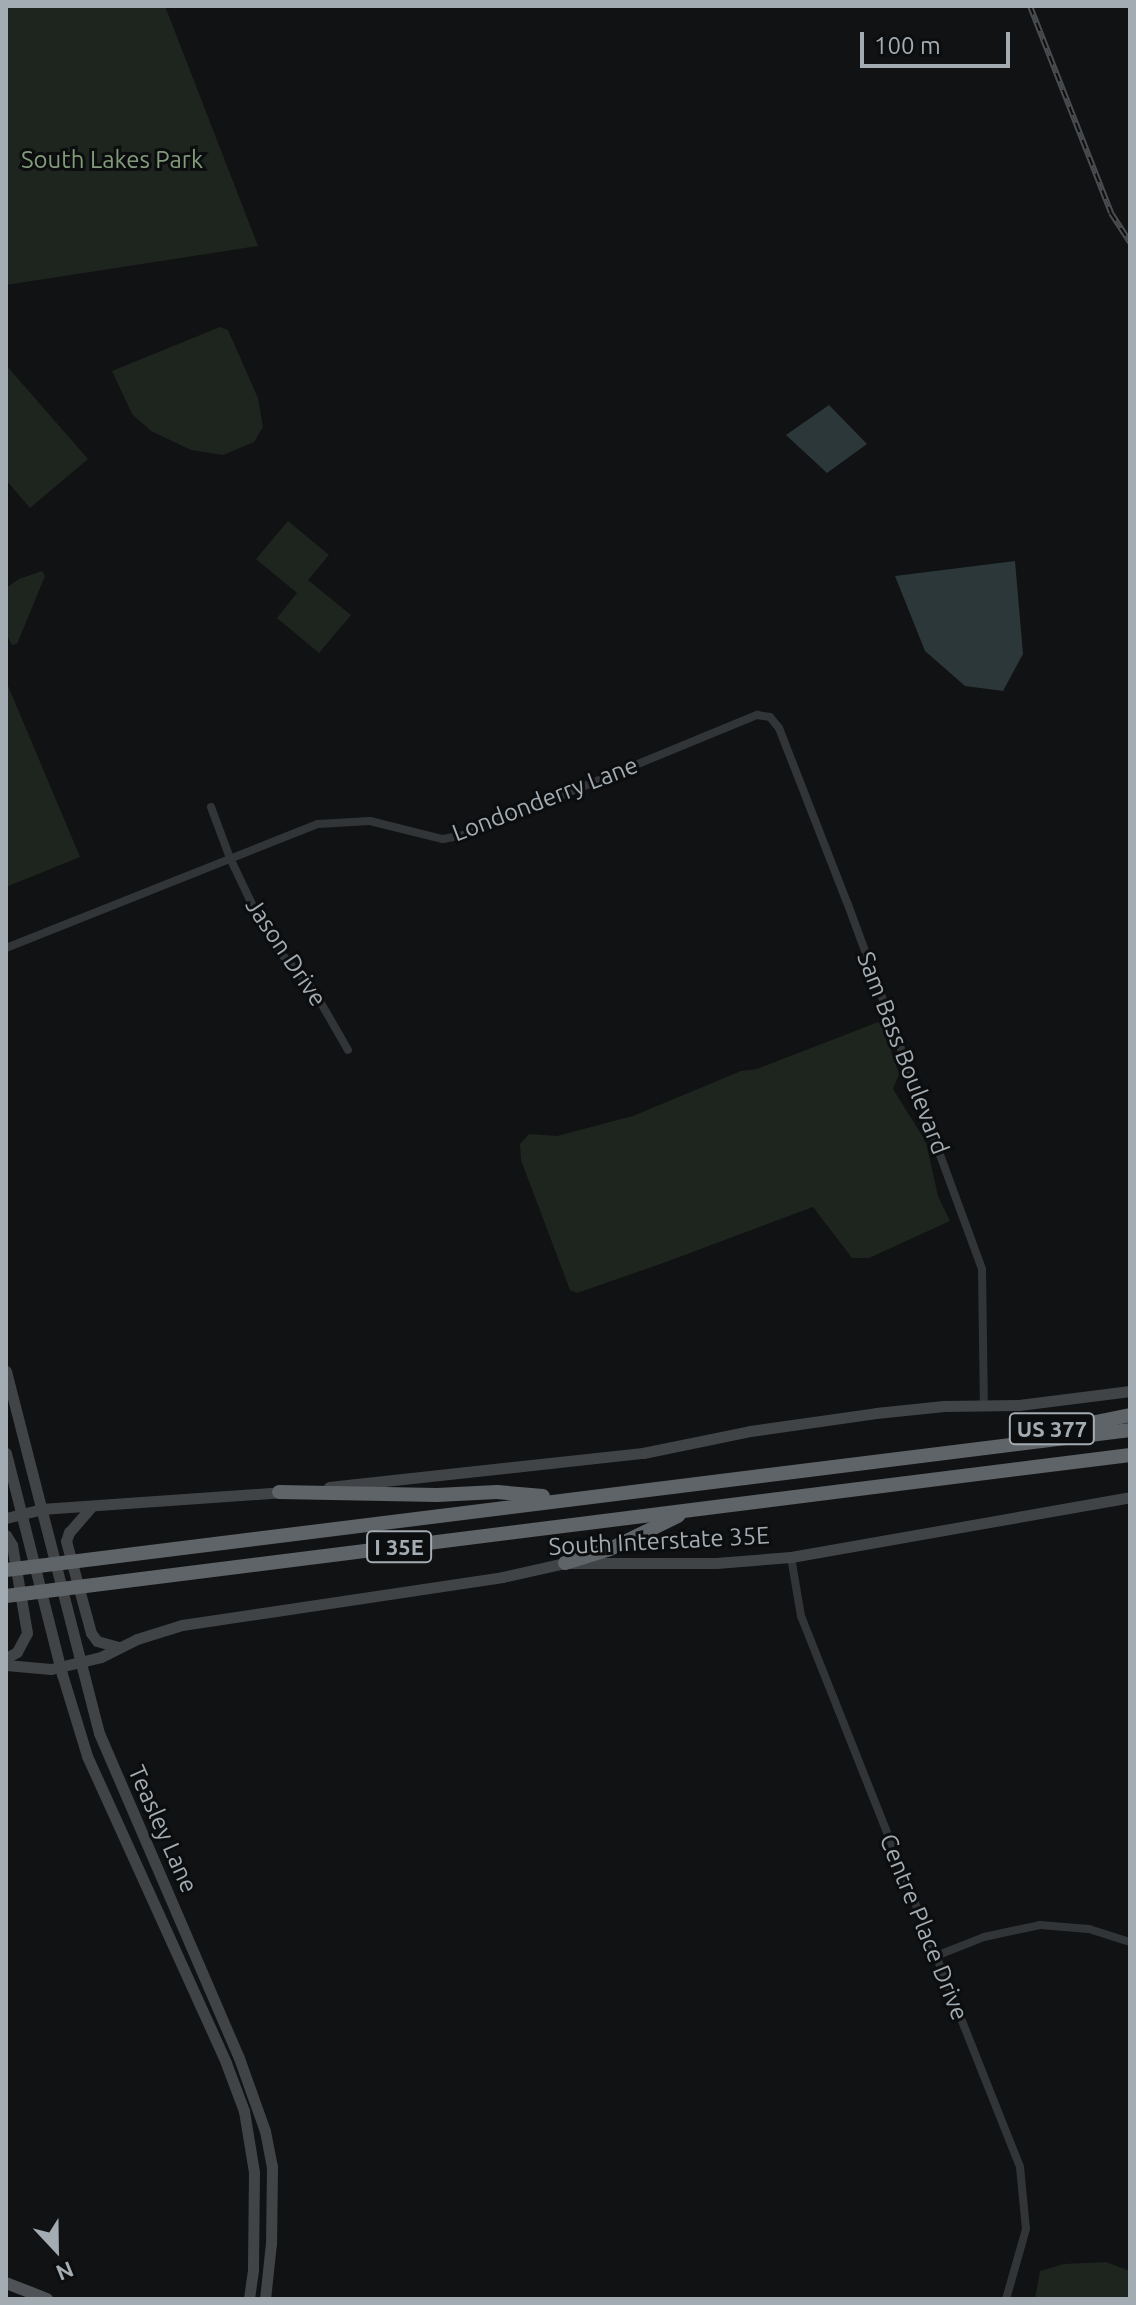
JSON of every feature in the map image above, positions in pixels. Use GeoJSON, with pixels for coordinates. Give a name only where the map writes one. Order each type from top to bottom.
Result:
{"type":"FeatureCollection","features":[{"type":"Feature","properties":{"kind":"highway","name":"US 377"},"geometry":{"type":"LineString","coordinates":[[976,1450],[1053,1429],[1130,1415]]}},
{"type":"Feature","properties":{"kind":"highway","name":"I 35E"},"geometry":{"type":"LineString","coordinates":[[6,1570],[1130,1430]]}},
{"type":"Feature","properties":{"kind":"highway","name":"I 35E"},"geometry":{"type":"LineString","coordinates":[[6,1596],[1130,1455]]}},
{"type":"Feature","properties":{"kind":"highway"},"geometry":{"type":"LineString","coordinates":[[279,1492],[437,1495],[497,1492],[567,1498]]}},
{"type":"Feature","properties":{"kind":"highway"},"geometry":{"type":"LineString","coordinates":[[565,1563],[610,1549],[687,1511]]}},
{"type":"Feature","properties":{"kind":"main road","name":"Teasley Lane"},"geometry":{"type":"LineString","coordinates":[[6,1371],[78,1662],[99,1733],[239,2058],[265,2131],[272,2179],[271,2243],[265,2299]]}},
{"type":"Feature","properties":{"kind":"main road"},"geometry":{"type":"LineString","coordinates":[[6,1518],[41,1509],[279,1492],[616,1456],[750,1431],[876,1413],[984,1404],[1019,1405],[1130,1391]]}},
{"type":"Feature","properties":{"kind":"main road","name":"Teasley Lane"},"geometry":{"type":"LineString","coordinates":[[6,1453],[87,1756],[226,2063],[244,2111],[254,2172],[253,2266],[249,2299]]}},
{"type":"Feature","properties":{"kind":"main road","name":"South Interstate 35E"},"geometry":{"type":"LineString","coordinates":[[6,1665],[40,1670],[101,1657],[118,1647],[189,1624],[502,1577],[565,1563],[716,1563],[791,1557],[1057,1507],[1130,1497]]}},
{"type":"Feature","properties":{"kind":"main road"},"geometry":{"type":"LineString","coordinates":[[92,1506],[69,1532],[66,1541],[91,1633],[97,1641],[118,1647]]}},
{"type":"Feature","properties":{"kind":"main road"},"geometry":{"type":"LineString","coordinates":[[6,1535],[12,1545],[27,1633],[17,1652],[6,1658]]}},
{"type":"Feature","properties":{"kind":"main road"},"geometry":{"type":"LineString","coordinates":[[115,1818],[130,1811]]}},
{"type":"Feature","properties":{"kind":"main road"},"geometry":{"type":"LineString","coordinates":[[6,2283],[40,2298]]}},
{"type":"Feature","properties":{"kind":"street","name":"Londonderry Lane"},"geometry":{"type":"LineString","coordinates":[[6,948],[318,824],[343,820],[370,821],[443,839],[468,834],[757,715],[765,717]]}},
{"type":"Feature","properties":{"kind":"street","name":"Sam Bass Boulevard"},"geometry":{"type":"LineString","coordinates":[[765,717],[770,717],[779,728],[982,1269],[984,1404]]}},
{"type":"Feature","properties":{"kind":"street","name":"Jason Drive"},"geometry":{"type":"LineString","coordinates":[[211,807],[230,858],[260,921],[278,950],[314,991],[348,1050]]}},
{"type":"Feature","properties":{"kind":"street","name":"Centre Place Drive"},"geometry":{"type":"LineString","coordinates":[[791,1557],[801,1616],[1020,2167],[1026,2229],[1006,2299]]}},
{"type":"Feature","properties":{"kind":"street"},"geometry":{"type":"LineString","coordinates":[[936,1956],[984,1937],[1040,1925],[1089,1929],[1130,1942]]}},
{"type":"Feature","properties":{"kind":"green space","name":"South Lakes Park"},"geometry":{"type":"Polygon","coordinates":[[[6,6],[165,6],[258,246],[6,285],[6,6]]]}},
{"type":"Feature","properties":{"kind":"green space"},"geometry":{"type":"Polygon","coordinates":[[[220,327],[228,330],[258,398],[263,427],[254,442],[223,455],[191,450],[151,431],[132,414],[112,371],[220,327]]]}},
{"type":"Feature","properties":{"kind":"green space"},"geometry":{"type":"Polygon","coordinates":[[[6,365],[88,459],[30,508],[6,480],[6,365]]]}},
{"type":"Feature","properties":{"kind":"green space"},"geometry":{"type":"Polygon","coordinates":[[[288,521],[329,555],[308,580],[351,615],[319,653],[277,618],[297,593],[256,559],[288,521]]]}},
{"type":"Feature","properties":{"kind":"green space"},"geometry":{"type":"Polygon","coordinates":[[[42,571],[45,576],[17,644],[12,645],[6,634],[6,588],[19,579],[42,571]]]}},
{"type":"Feature","properties":{"kind":"green space"},"geometry":{"type":"Polygon","coordinates":[[[6,681],[80,857],[6,887],[6,681]]]}},
{"type":"Feature","properties":{"kind":"green space"},"geometry":{"type":"Polygon","coordinates":[[[881,1021],[899,1074],[893,1089],[926,1142],[938,1196],[950,1221],[869,1258],[852,1258],[813,1207],[577,1293],[570,1290],[521,1160],[520,1144],[529,1134],[557,1136],[633,1116],[741,1071],[757,1069],[881,1021]]]}},
{"type":"Feature","properties":{"kind":"green space"},"geometry":{"type":"Polygon","coordinates":[[[1106,2262],[1130,2271],[1130,2299],[1035,2299],[1040,2271],[1064,2264],[1106,2262]]]}},
{"type":"Feature","properties":{"kind":"shaded area"},"geometry":{"type":"Polygon","coordinates":[[[829,405],[867,444],[827,473],[786,435],[829,405]]]}},
{"type":"Feature","properties":{"kind":"shaded area"},"geometry":{"type":"Polygon","coordinates":[[[1015,561],[1023,654],[1003,691],[965,686],[925,651],[895,576],[1015,561]]]}},
{"type":"Feature","properties":{"kind":"railway"},"geometry":{"type":"LineString","coordinates":[[1030,6],[1111,213],[1130,242]]}}]}
